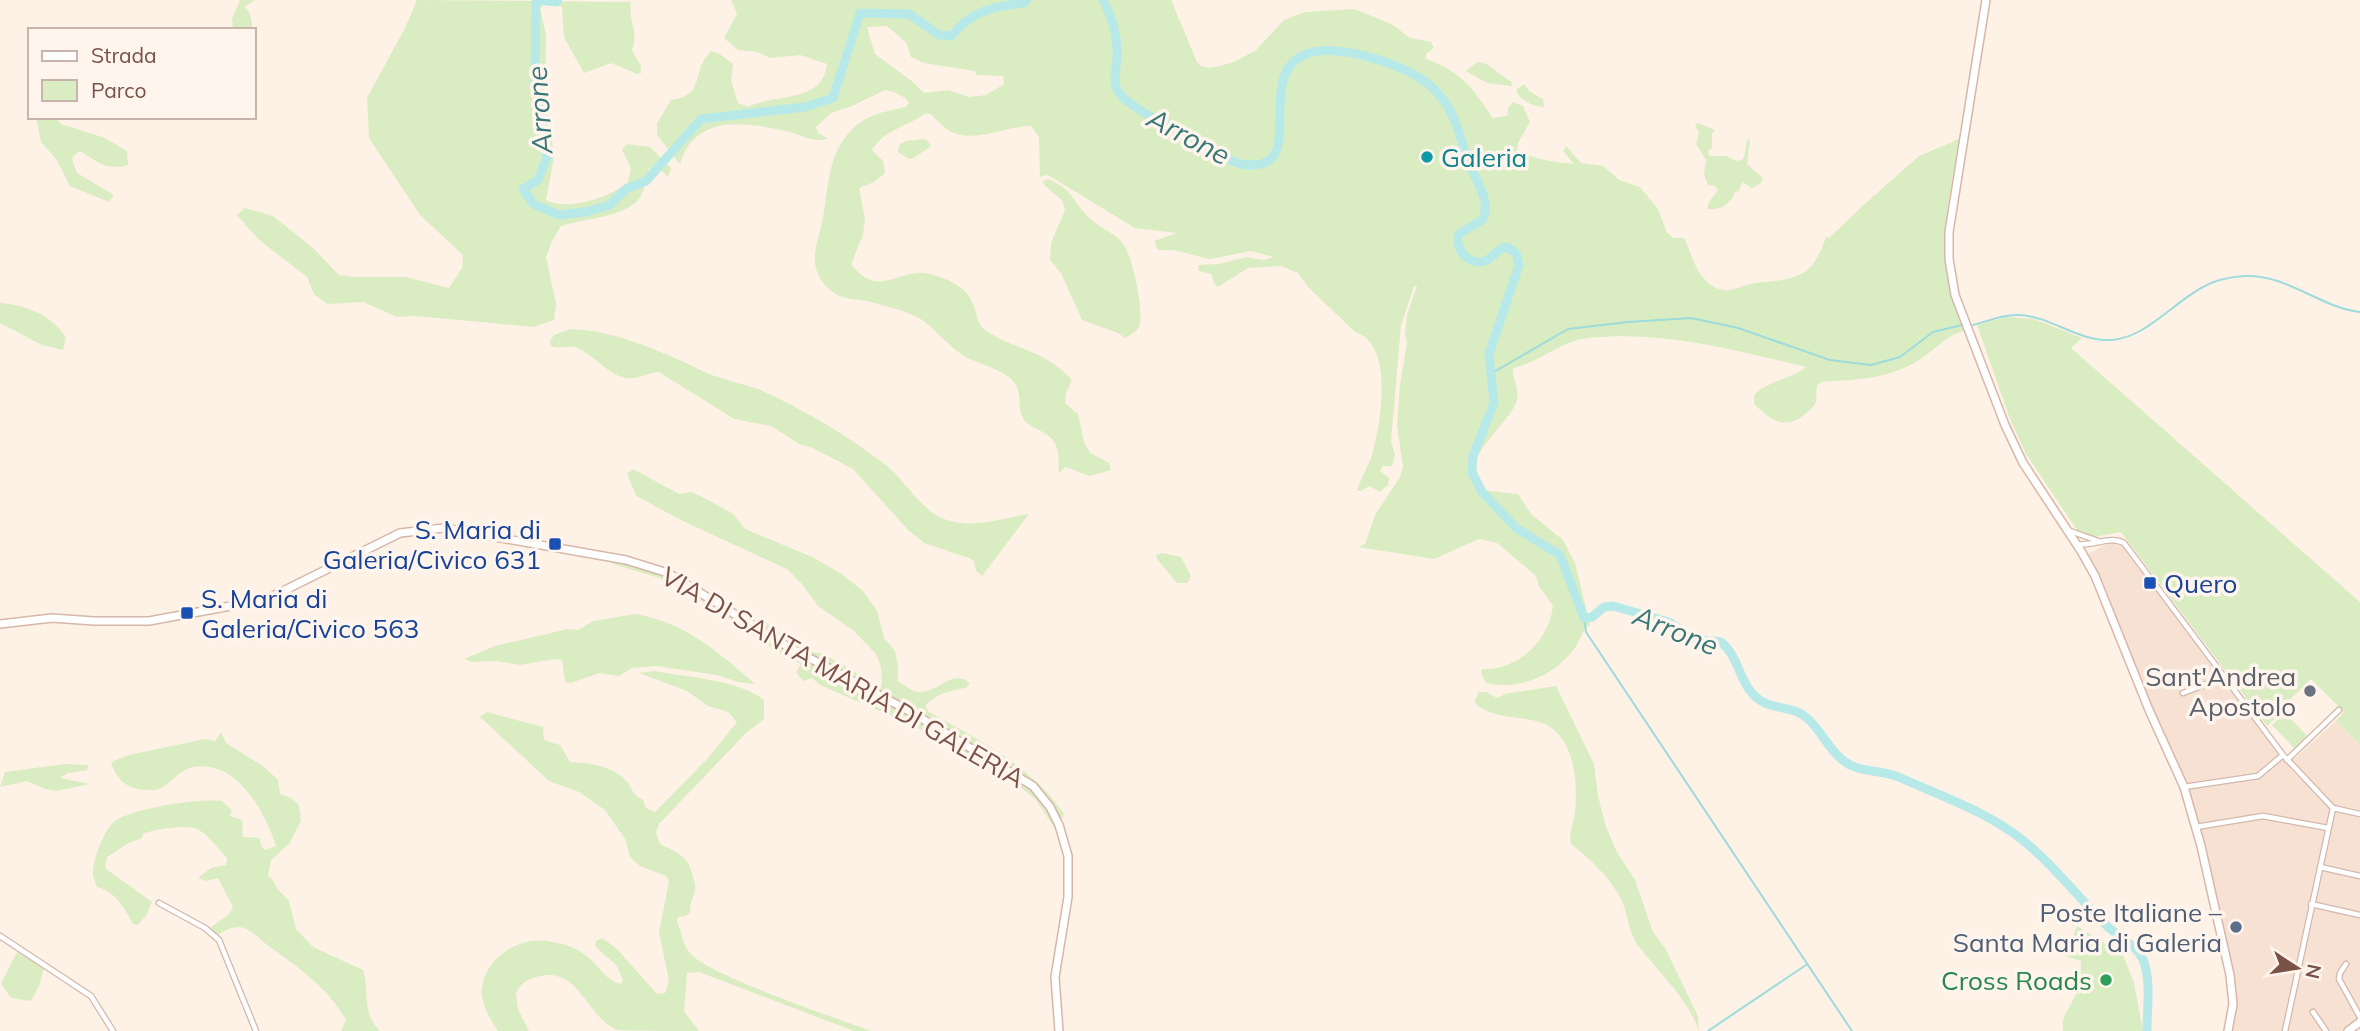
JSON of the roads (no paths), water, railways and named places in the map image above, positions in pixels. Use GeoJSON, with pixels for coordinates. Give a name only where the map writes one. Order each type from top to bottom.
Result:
{"type":"FeatureCollection","features":[{"type":"Feature","properties":{"kind":"street"},"geometry":{"type":"LineString","coordinates":[[1986,0],[1949,232],[1951,276],[1959,309],[2007,430],[2023,463],[2085,558],[2105,598],[2142,694],[2184,787],[2196,827],[2232,988],[2232,1011],[2228,1030]]}},
{"type":"Feature","properties":{"kind":"street","name":"VIA DI SANTA MARIA DI GALERIA"},"geometry":{"type":"LineString","coordinates":[[0,624],[52,618],[149,621],[247,603],[273,596],[400,533],[444,528],[648,565],[694,588],[804,656],[911,712],[1012,771],[1042,796],[1059,825],[1068,856],[1068,897],[1055,977],[1059,1031]]}},
{"type":"Feature","properties":{"kind":"street"},"geometry":{"type":"LineString","coordinates":[[2067,529],[2102,542]]}},
{"type":"Feature","properties":{"kind":"street"},"geometry":{"type":"LineString","coordinates":[[2076,544],[2086,540],[2114,540],[2124,543],[2285,757],[2333,808],[2360,814]]}},
{"type":"Feature","properties":{"kind":"street"},"geometry":{"type":"LineString","coordinates":[[2085,558],[2088,550],[2102,542]]}},
{"type":"Feature","properties":{"kind":"street"},"geometry":{"type":"LineString","coordinates":[[2183,693],[2224,677]]}},
{"type":"Feature","properties":{"kind":"street"},"geometry":{"type":"LineString","coordinates":[[2184,787],[2260,775],[2339,710]]}},
{"type":"Feature","properties":{"kind":"street"},"geometry":{"type":"LineString","coordinates":[[2285,1031],[2333,808]]}},
{"type":"Feature","properties":{"kind":"street"},"geometry":{"type":"LineString","coordinates":[[2196,827],[2263,816],[2328,828]]}},
{"type":"Feature","properties":{"kind":"street"},"geometry":{"type":"LineString","coordinates":[[2319,867],[2360,876]]}},
{"type":"Feature","properties":{"kind":"street"},"geometry":{"type":"LineString","coordinates":[[159,903],[205,928],[219,940],[256,1031]]}},
{"type":"Feature","properties":{"kind":"street"},"geometry":{"type":"LineString","coordinates":[[2311,904],[2360,916]]}},
{"type":"Feature","properties":{"kind":"street"},"geometry":{"type":"LineString","coordinates":[[0,936],[91,996],[113,1031]]}},
{"type":"Feature","properties":{"kind":"street"},"geometry":{"type":"LineString","coordinates":[[2346,964],[2339,979],[2360,1017]]}},
{"type":"Feature","properties":{"kind":"street"},"geometry":{"type":"LineString","coordinates":[[2313,1012],[2326,1031]]}},
{"type":"Feature","properties":{"kind":"street"},"geometry":{"type":"LineString","coordinates":[[2348,1031],[2360,1023]]}},
{"type":"Feature","properties":{"kind":"waterway","name":"Arrone"},"geometry":{"type":"LineString","coordinates":[[558,0],[536,0],[535,85],[543,112],[547,157],[538,180],[523,189],[533,204],[559,215],[610,205],[626,189],[646,181],[701,119],[805,107],[833,98],[860,13],[909,14],[939,35],[951,36],[975,15],[1027,0]]}},
{"type":"Feature","properties":{"kind":"waterway","name":"Arrone"},"geometry":{"type":"LineString","coordinates":[[1103,0],[1115,34],[1115,83],[1120,94],[1148,115],[1237,163],[1262,164],[1274,155],[1279,140],[1282,82],[1290,66],[1306,54],[1334,51],[1368,57],[1416,76],[1433,88],[1452,114],[1484,200],[1485,214],[1482,220],[1459,234],[1461,251],[1470,260],[1481,262],[1507,247],[1516,253],[1519,265],[1489,354],[1494,403],[1473,456],[1472,472],[1482,492],[1516,528],[1560,555],[1584,618],[1592,617],[1604,607],[1613,606],[1669,622],[1694,639],[1721,642],[1731,653],[1747,686],[1758,699],[1772,706],[1800,713],[1807,718],[1837,755],[1850,765],[1901,778],[1978,812],[2020,838],[2054,869],[2106,925],[2141,956],[2147,979],[2147,1031]]}},
{"type":"Feature","properties":{"kind":"waterway"},"geometry":{"type":"LineString","coordinates":[[1973,325],[2020,315],[2043,320],[2088,337],[2112,340],[2137,333],[2192,293],[2208,285],[2223,279],[2244,276],[2274,280],[2331,304],[2360,312]]}},
{"type":"Feature","properties":{"kind":"waterway"},"geometry":{"type":"LineString","coordinates":[[1492,373],[1568,329],[1628,322],[1691,318],[1738,328],[1830,360],[1871,365],[1900,357],[1933,332],[1962,325]]}},
{"type":"Feature","properties":{"kind":"waterway"},"geometry":{"type":"LineString","coordinates":[[1584,618],[1586,632],[1852,1031]]}},
{"type":"Feature","properties":{"kind":"waterway"},"geometry":{"type":"LineString","coordinates":[[1708,1031],[1806,965]]}},
{"type":"Feature","properties":{"kind":"place","name":"Galeria"},"geometry":{"type":"Point","coordinates":[1427,157]}},
{"type":"Feature","properties":{"kind":"place","name":"S. Maria di Galeria/Civico 631"},"geometry":{"type":"Point","coordinates":[555,544]}},
{"type":"Feature","properties":{"kind":"place","name":"Quero"},"geometry":{"type":"Point","coordinates":[2150,583]}},
{"type":"Feature","properties":{"kind":"place","name":"S. Maria di Galeria/Civico 563"},"geometry":{"type":"Point","coordinates":[187,613]}},
{"type":"Feature","properties":{"kind":"place","name":"Sant'Andrea Apostolo"},"geometry":{"type":"Point","coordinates":[2310,691]}},
{"type":"Feature","properties":{"kind":"place","name":"Poste Italiane – Santa Maria di Galeria"},"geometry":{"type":"Point","coordinates":[2236,927]}},
{"type":"Feature","properties":{"kind":"place","name":"Cross Roads"},"geometry":{"type":"Point","coordinates":[2106,980]}}]}
